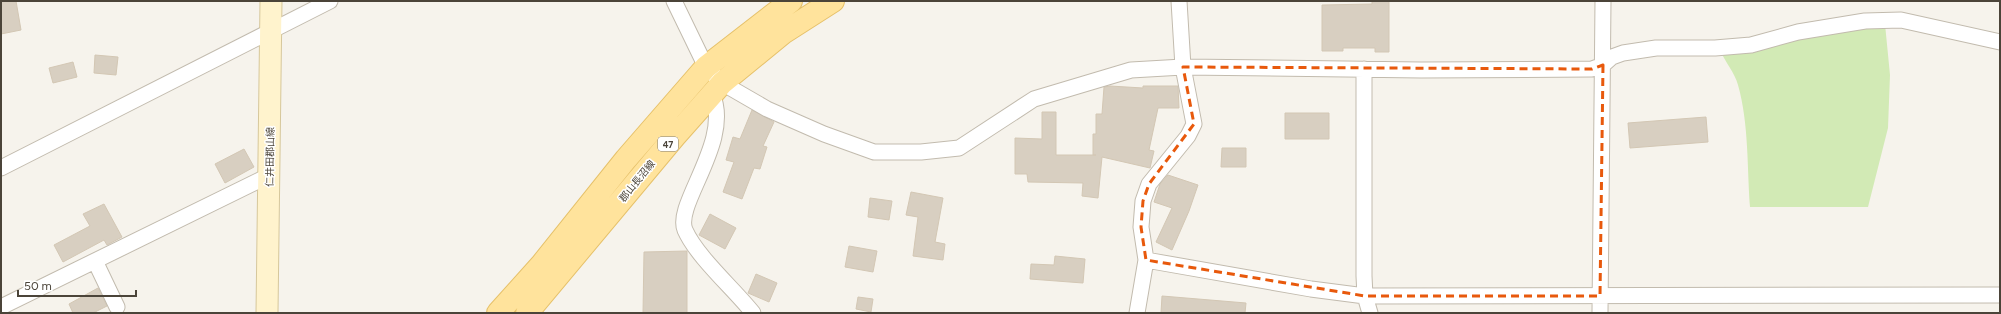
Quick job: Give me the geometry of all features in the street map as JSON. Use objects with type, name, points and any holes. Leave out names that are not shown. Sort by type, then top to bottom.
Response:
[{"type":"main road","name":"仁井田郡山線","points":[[267,313],[272,1]]},
{"type":"main road","name":"47","points":[[498,313],[542,264],[626,159],[706,66],[791,1]]},
{"type":"main road","name":"郡山長沼線","points":[[527,313],[717,88],[783,33],[833,1]]},
{"type":"street","points":[[1,168],[330,1]]},
{"type":"street","points":[[674,1],[717,88],[718,110],[713,142],[688,205],[684,226],[693,243],[708,262],[753,313]]},
{"type":"street","points":[[1137,313],[1146,260],[1141,227],[1143,201],[1149,184],[1188,136],[1194,124],[1191,101],[1183,67],[1178,1]]},
{"type":"street","points":[[1600,313],[1603,1]]},
{"type":"street","points":[[717,88],[824,134],[874,152],[921,152],[959,148],[1034,99],[1131,70],[1183,67],[1592,69],[1603,64],[1612,57],[1623,53],[1656,48],[1715,48],[1751,45],[1798,32],[1865,21],[1901,20],[2000,42]]},
{"type":"street","points":[[1364,69],[1365,296],[1370,313]]},
{"type":"street","points":[[1,307],[270,175]]},
{"type":"street","points":[[1146,260],[1311,289],[1365,296],[2000,295]]},
{"type":"street","points":[[95,261],[117,307]]},
{"type":"highlighted area","points":[[1603,65],[1600,296],[1365,296],[1146,260],[1141,227],[1143,201],[1149,184],[1194,124],[1183,67],[1592,69]]},
{"type":"green space","points":[[1885,24],[1890,75],[1888,128],[1868,207],[1750,207],[1746,130],[1742,100],[1737,81],[1720,50]]},
{"type":"building","points":[[1,1],[16,1],[21,30],[1,34]]},
{"type":"building","points":[[1372,1],[1389,1],[1389,52],[1375,52],[1375,48],[1343,48],[1343,51],[1322,51],[1322,5],[1372,4]]},
{"type":"building","points":[[95,55],[118,57],[116,75],[94,73]]},
{"type":"building","points":[[73,62],[77,77],[53,83],[49,68]]},
{"type":"building","points":[[1143,86],[1178,86],[1179,108],[1158,108],[1149,150],[1154,151],[1150,168],[1102,157],[1098,198],[1082,196],[1083,183],[1028,182],[1027,174],[1015,174],[1015,138],[1042,139],[1042,112],[1056,112],[1056,155],[1093,155],[1093,134],[1096,134],[1096,114],[1102,114],[1104,87],[1143,88]]},
{"type":"building","points":[[752,110],[774,122],[763,146],[767,147],[760,169],[754,168],[742,199],[723,192],[734,162],[726,160],[733,137],[740,139]]},
{"type":"building","points":[[1285,113],[1329,113],[1329,139],[1285,139]]},
{"type":"building","points":[[1706,117],[1708,142],[1630,148],[1628,123]]},
{"type":"building","points":[[1222,148],[1246,148],[1246,167],[1221,167]]},
{"type":"building","points":[[244,149],[254,167],[225,183],[215,164]]},
{"type":"building","points":[[1168,175],[1198,185],[1189,211],[1172,250],[1156,242],[1172,208],[1154,202],[1160,184]]},
{"type":"building","points":[[911,192],[943,198],[935,242],[945,244],[943,260],[913,256],[918,217],[906,215]]},
{"type":"building","points":[[870,198],[892,201],[889,220],[868,217]]},
{"type":"building","points":[[104,204],[122,237],[107,245],[104,240],[63,262],[54,245],[90,226],[83,214]]},
{"type":"building","points":[[710,214],[736,228],[725,249],[699,235]]},
{"type":"building","points":[[849,246],[877,251],[873,272],[845,267]]},
{"type":"building","points":[[687,251],[687,313],[643,313],[644,252]]},
{"type":"building","points":[[1055,256],[1085,259],[1083,283],[1030,279],[1031,264],[1054,265]]},
{"type":"building","points":[[756,274],[777,283],[769,302],[748,293]]},
{"type":"building","points":[[98,288],[107,306],[93,313],[73,313],[69,304]]},
{"type":"building","points":[[1162,296],[1246,303],[1245,313],[1161,313]]},
{"type":"building","points":[[858,297],[873,299],[871,312],[856,309]]}]
